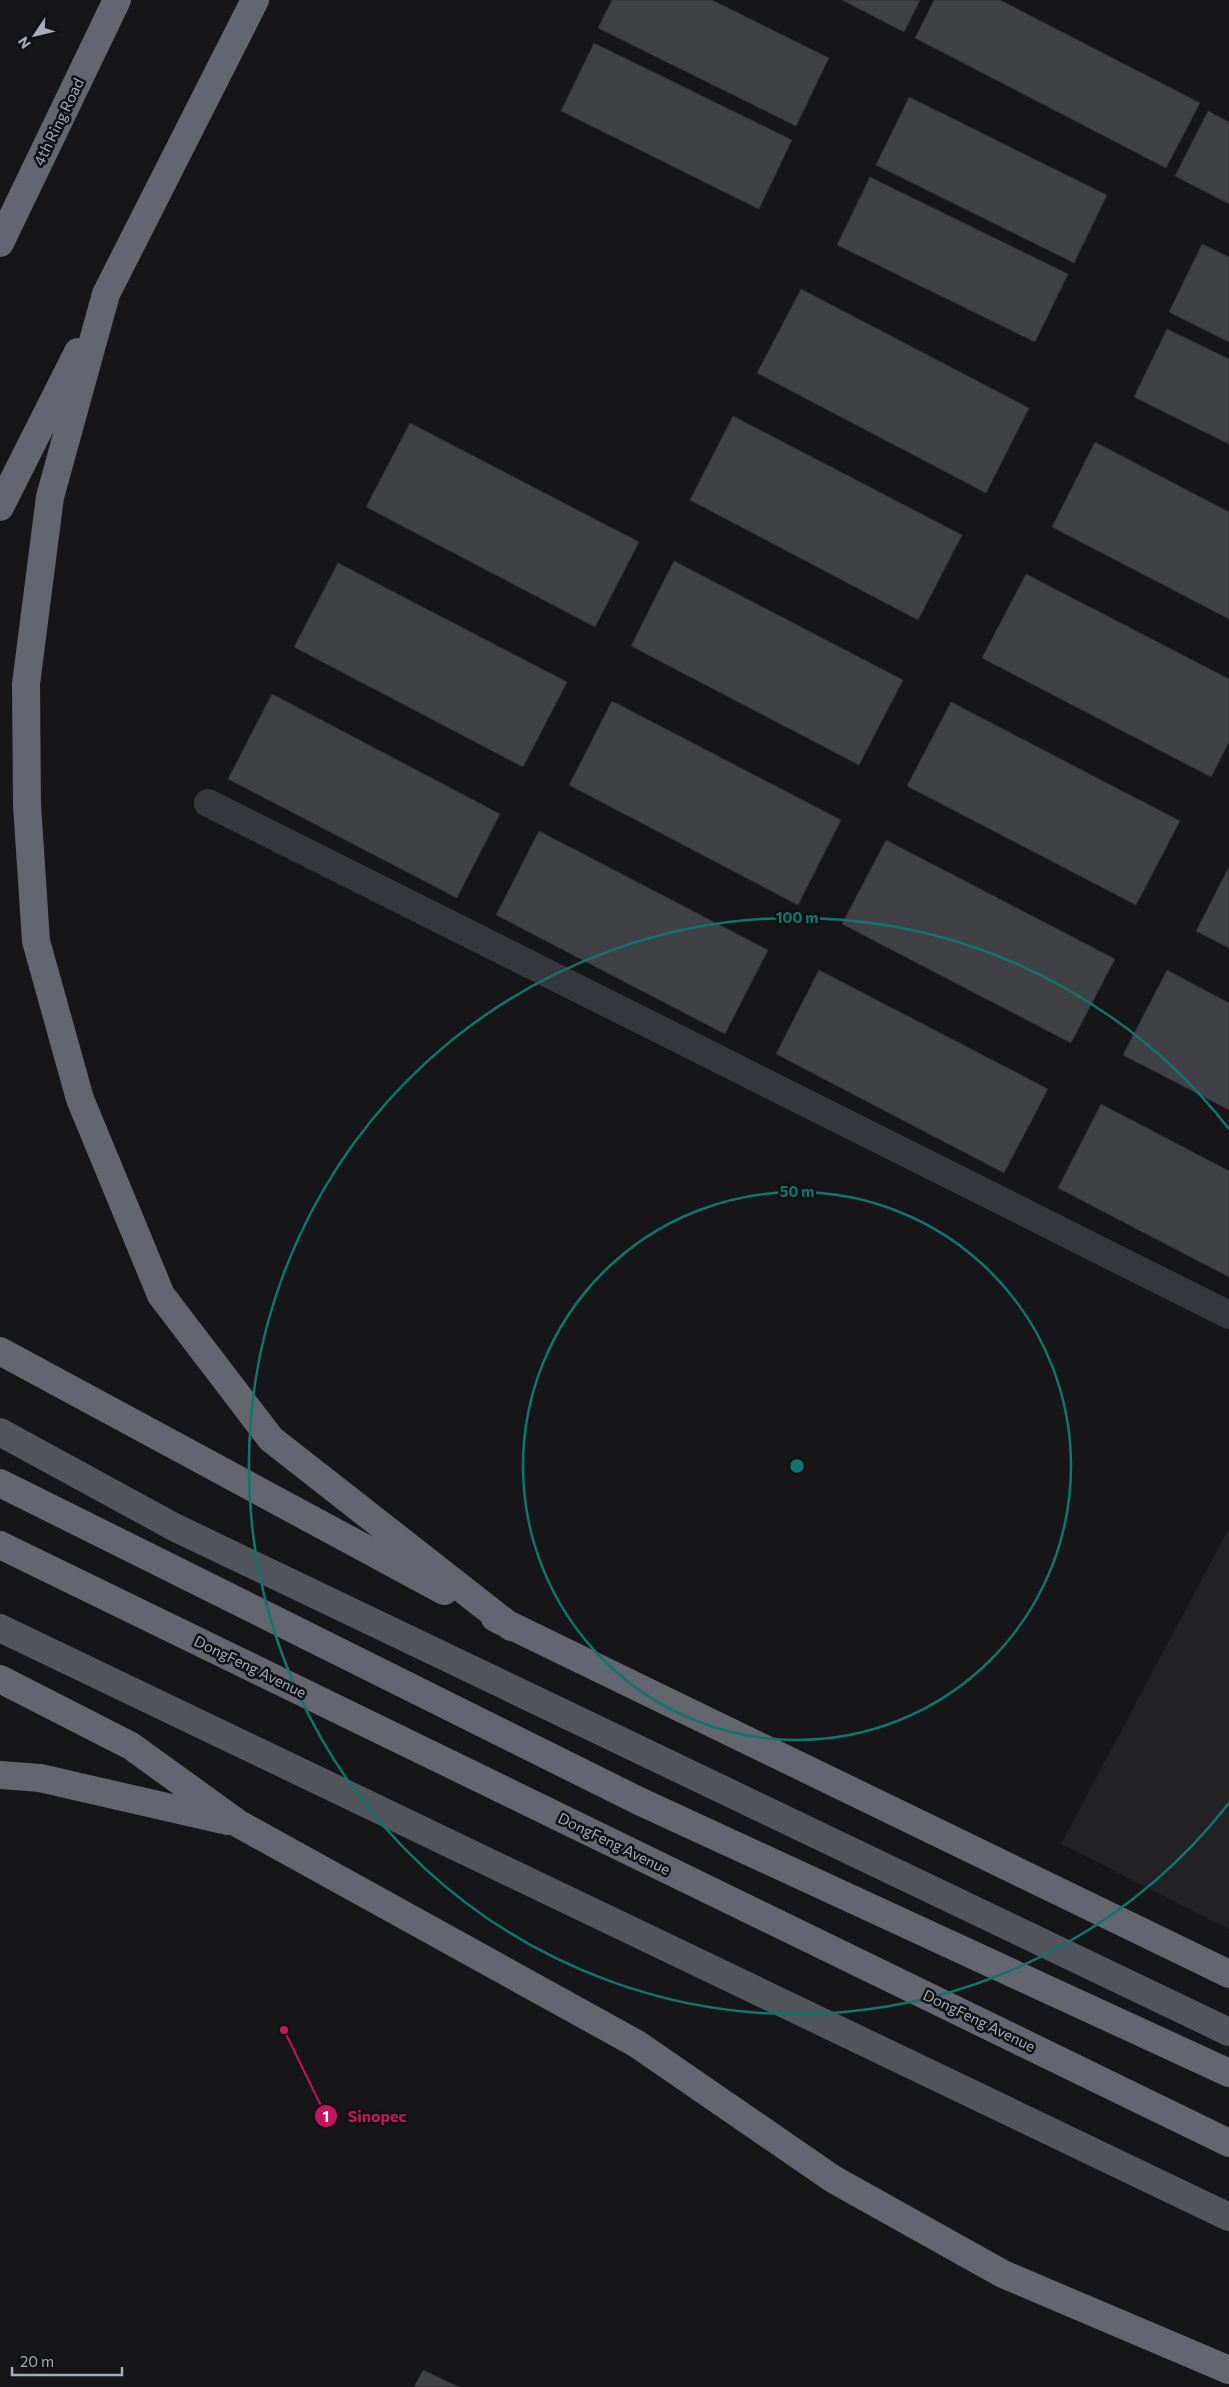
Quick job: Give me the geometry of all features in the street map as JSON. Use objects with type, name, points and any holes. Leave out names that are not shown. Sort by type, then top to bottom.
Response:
[{"type":"highway","name":"4th Ring Road","points":[[0,243],[117,0]]},
{"type":"highway","points":[[0,507],[255,0]]},
{"type":"highway","points":[[106,294],[50,498],[26,684],[27,805],[36,942],[80,1099],[161,1295],[272,1439],[510,1627]]},
{"type":"highway","points":[[0,1351],[510,1627],[1229,1974]]},
{"type":"highway","points":[[0,1483],[638,1801],[1229,2073]]},
{"type":"highway","name":"DongFeng Avenue","points":[[0,1545],[1229,2142]]},
{"type":"highway","points":[[0,1679],[131,1746],[239,1824],[637,2044],[834,2179],[1003,2274],[1229,2370]]},
{"type":"highway","points":[[0,1775],[40,1778],[239,1824]]},
{"type":"main road","points":[[0,1432],[174,1528],[1229,2032]]},
{"type":"main road","points":[[0,1628],[1229,2217]]},
{"type":"lane","points":[[208,803],[1229,1315]]},
{"type":"shaded area","points":[[1229,1528],[1229,1929],[1061,1844]]},
{"type":"building","points":[[612,0],[712,0],[829,58],[796,126],[598,28]]},
{"type":"building","points":[[842,0],[920,0],[904,32]]},
{"type":"building","points":[[934,0],[1000,0],[1200,103],[1166,168],[915,38]]},
{"type":"building","points":[[594,43],[792,140],[759,209],[561,111]]},
{"type":"building","points":[[909,97],[1107,195],[1074,263],[876,165]]},
{"type":"building","points":[[1208,111],[1229,122],[1229,204],[1175,176]]},
{"type":"building","points":[[870,177],[1068,274],[1035,342],[837,245]]},
{"type":"building","points":[[1202,244],[1229,257],[1229,342],[1169,312]]},
{"type":"building","points":[[801,289],[1029,408],[986,493],[757,373]]},
{"type":"building","points":[[1167,329],[1229,359],[1229,444],[1134,397]]},
{"type":"building","points":[[733,416],[962,535],[918,620],[690,500]]},
{"type":"building","points":[[410,423],[639,542],[595,627],[366,507]]},
{"type":"building","points":[[1095,442],[1229,512],[1229,619],[1052,527]]},
{"type":"building","points":[[674,561],[903,680],[859,765],[631,646]]},
{"type":"building","points":[[338,563],[567,682],[523,767],[294,647]]},
{"type":"building","points":[[1026,574],[1229,679],[1229,742],[1211,777],[982,658]]},
{"type":"building","points":[[272,694],[500,814],[457,898],[228,779]]},
{"type":"building","points":[[612,701],[841,820],[798,905],[569,785]]},
{"type":"building","points":[[951,702],[1180,821],[1136,905],[907,786]]},
{"type":"building","points":[[539,831],[768,950],[725,1034],[496,915]]},
{"type":"building","points":[[886,840],[1115,959],[1071,1043],[842,924]]},
{"type":"building","points":[[1229,867],[1229,948],[1196,931]]},
{"type":"building","points":[[819,970],[1048,1089],[1004,1173],[776,1054]]},
{"type":"building","points":[[1167,970],[1229,1003],[1229,1110],[1123,1055]]},
{"type":"building","points":[[1101,1104],[1229,1171],[1229,1277],[1058,1188]]},
{"type":"building","points":[[423,2370],[459,2387],[414,2387]]},
{"type":"place","name":"Sinopec","points":[[284,2030]]}]
